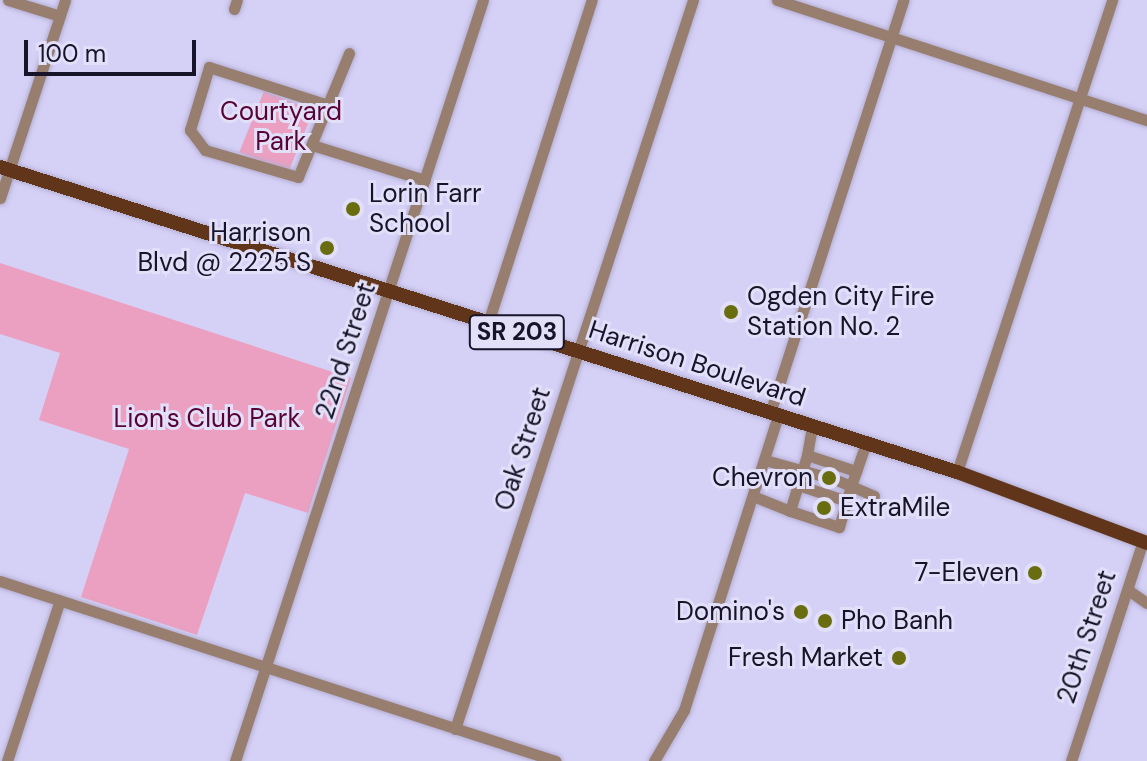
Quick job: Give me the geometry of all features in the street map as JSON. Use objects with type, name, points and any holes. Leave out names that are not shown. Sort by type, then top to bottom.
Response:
[{"type":"main road","name":"Harrison Boulevard","points":[[4,168],[957,472],[1146,538]]},
{"type":"street","points":[[8,0],[60,16]]},
{"type":"street","points":[[0,198],[4,168],[65,0]]},
{"type":"street","name":"22nd Street","points":[[235,761],[483,0]]},
{"type":"street","points":[[488,323],[592,0]]},
{"type":"street","name":"Oak Street","points":[[455,729],[693,0]]},
{"type":"street","points":[[777,0],[1147,120]]},
{"type":"street","points":[[654,761],[684,710],[765,460],[774,414],[903,0]]},
{"type":"street","points":[[957,472],[1112,0]]},
{"type":"street","points":[[325,104],[209,67],[202,75],[189,121],[205,150],[294,178],[312,145],[325,104],[349,53]]},
{"type":"street","points":[[312,145],[425,180]]},
{"type":"street","points":[[790,511],[807,455],[812,426]]},
{"type":"street","points":[[753,496],[839,527],[866,443]]},
{"type":"street","points":[[807,455],[856,471]]},
{"type":"street","points":[[765,460],[819,475]]},
{"type":"street","points":[[839,481],[874,496]]},
{"type":"street","points":[[798,485],[847,501]]},
{"type":"street","name":"20th Street","points":[[1071,761],[1131,592],[1146,538]]},
{"type":"street","points":[[0,581],[556,761]]},
{"type":"street","points":[[1131,592],[1147,603]]},
{"type":"street","points":[[7,761],[60,600]]},
{"type":"green space","name":"Courtyard Park","points":[[264,91],[313,111],[288,172],[239,152]]},
{"type":"green space","name":"Lion's Club Park","points":[[0,263],[351,378],[308,513],[245,493],[197,635],[81,597],[129,449],[39,420],[60,353],[0,334]]},
{"type":"place","name":"Lorin Farr School","points":[[353,209]]},
{"type":"place","name":"Harrison Blvd @ 2225 S","points":[[327,248]]},
{"type":"place","name":"Ogden City Fire Station No. 2","points":[[731,312]]},
{"type":"place","name":"Chevron","points":[[829,478]]},
{"type":"place","name":"ExtraMile","points":[[824,508]]},
{"type":"place","name":"7-Eleven","points":[[1035,573]]},
{"type":"place","name":"Domino's","points":[[801,612]]},
{"type":"place","name":"Pho Banh","points":[[825,621]]},
{"type":"place","name":"Fresh Market","points":[[899,658]]}]
